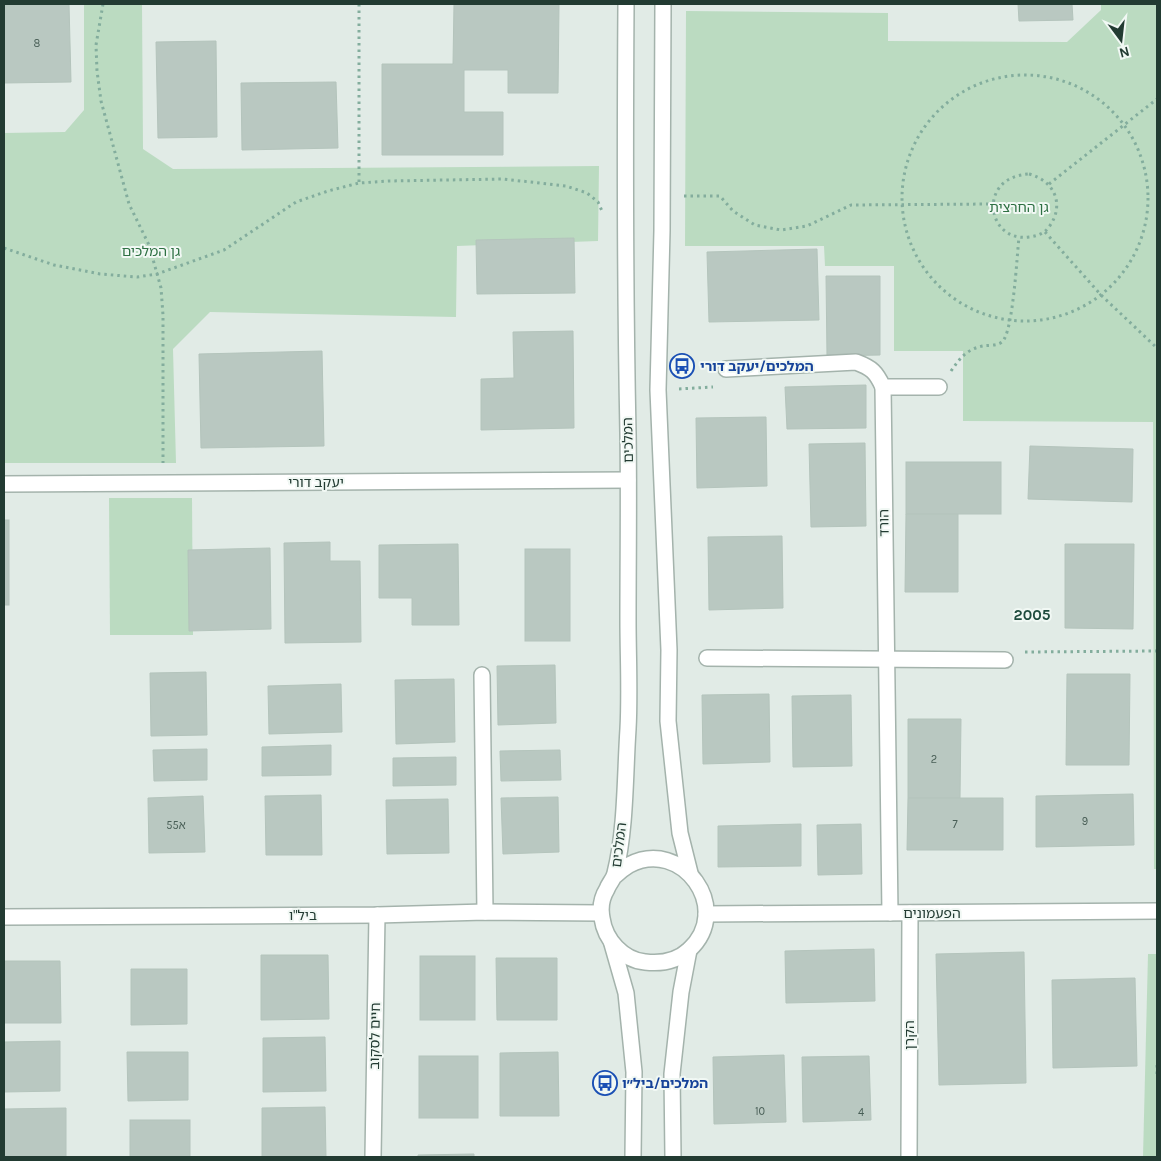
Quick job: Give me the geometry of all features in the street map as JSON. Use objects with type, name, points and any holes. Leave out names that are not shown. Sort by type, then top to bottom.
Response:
[{"type":"street","name":"המלכים","points":[[615,876],[622,829],[628,721],[625,232],[626,4]]},
{"type":"street","points":[[663,4],[662,231],[658,390],[670,650],[668,721],[680,833],[690,873]]},
{"type":"street","points":[[726,369],[856,362],[869,367],[877,374],[883,387],[939,387]]},
{"type":"street","name":"הורד","points":[[883,387],[890,913]]},
{"type":"street","name":"יעקב דורי","points":[[4,484],[628,480]]},
{"type":"street","points":[[707,658],[1006,660]]},
{"type":"street","points":[[482,674],[485,912]]},
{"type":"street","points":[[611,942],[624,954],[640,962],[658,964],[675,959],[689,950],[698,940],[704,927],[706,914],[705,899],[700,885],[690,873],[677,865],[663,860],[645,859],[628,865],[615,876],[606,890],[601,906],[605,931],[611,942],[626,993],[634,1072],[633,1157]]},
{"type":"street","name":"הפעמונים","points":[[706,914],[1157,911]]},
{"type":"street","name":"ביל\"ו","points":[[4,917],[377,915],[485,912],[601,913]]},
{"type":"street","name":"הקרן","points":[[909,1157],[910,913]]},
{"type":"street","name":"חיים לסקוב","points":[[373,1157],[377,915]]},
{"type":"street","points":[[673,1157],[672,1074],[681,992],[689,950]]},
{"type":"path","points":[[103,4],[96,45],[101,101],[129,204],[149,245],[161,288],[163,315],[163,483]]},
{"type":"path","points":[[359,4],[359,183]]},
{"type":"path","points":[[1021,74],[1060,80],[1096,96],[1125,125],[1143,159],[1150,199],[1142,239],[1123,275],[1093,302],[1053,319],[1010,321],[969,309],[935,283],[911,247],[901,206],[905,166],[922,130],[948,101],[982,82],[1021,74]]},
{"type":"path","points":[[1048,184],[1157,99]]},
{"type":"path","points":[[1029,174],[1040,177],[1048,184],[1054,193],[1057,204],[1056,215],[1045,232],[1034,237],[1019,237],[1005,231],[998,223],[994,214],[993,204],[995,194],[1007,179],[1029,174]]},
{"type":"path","points":[[4,248],[54,264],[100,274],[137,277],[158,274],[224,250],[296,202],[328,190],[359,183],[389,180],[503,179],[566,186],[586,193],[598,202],[605,216]]},
{"type":"path","points":[[680,196],[720,196],[733,211],[756,225],[781,230],[807,226],[851,205],[993,204]]},
{"type":"path","points":[[1045,232],[1100,295],[1157,348]]},
{"type":"path","points":[[939,387],[965,353],[1001,342],[1007,336],[1019,237]]},
{"type":"path","points":[[1006,660],[1023,652],[1157,651]]},
{"type":"path","points":[[1157,1065],[1157,1078]]},
{"type":"green space","name":"גן המלכים","points":[[84,4],[142,4],[143,149],[173,169],[599,166],[598,241],[457,246],[456,317],[210,312],[173,349],[176,463],[5,463],[4,133],[65,132],[84,110]]},
{"type":"green space","name":"גן החרצית","points":[[1101,4],[1157,4],[1157,869],[1154,869],[1153,422],[963,421],[963,351],[894,351],[894,266],[825,266],[824,246],[685,246],[686,11],[888,13],[888,41],[1067,42],[1101,10]]},
{"type":"green space","points":[[109,498],[192,498],[193,635],[110,635]]},
{"type":"green space","points":[[1148,954],[1157,954],[1157,1157],[1143,1157]]},
{"type":"building","points":[[4,4],[69,4],[71,82],[4,83]]},
{"type":"building","points":[[454,4],[559,4],[558,93],[508,93],[508,70],[464,70],[464,112],[503,112],[503,155],[382,155],[382,64],[453,64]]},
{"type":"building","points":[[1018,4],[1072,4],[1073,20],[1019,21]]},
{"type":"building","points":[[216,41],[217,137],[158,138],[156,42]]},
{"type":"building","points":[[336,82],[338,148],[242,150],[241,83]]},
{"type":"building","points":[[574,238],[575,293],[477,294],[476,240]]},
{"type":"building","points":[[817,249],[819,320],[709,322],[707,252]]},
{"type":"building","points":[[826,276],[880,276],[880,355],[827,356]]},
{"type":"building","points":[[573,331],[574,428],[481,430],[481,379],[514,378],[513,332]]},
{"type":"building","points":[[322,351],[324,446],[201,448],[199,354]]},
{"type":"building","points":[[866,385],[866,428],[787,429],[785,387]]},
{"type":"building","points":[[766,417],[767,486],[697,488],[696,418]]},
{"type":"building","points":[[865,443],[866,526],[811,527],[809,444]]},
{"type":"building","points":[[1030,446],[1133,449],[1132,502],[1028,499]]},
{"type":"building","points":[[906,462],[1001,462],[1001,514],[906,514]]},
{"type":"building","points":[[906,514],[958,514],[958,592],[905,592]]},
{"type":"building","points":[[4,520],[9,520],[9,605],[4,605]]},
{"type":"building","points":[[782,536],[783,608],[709,610],[708,537]]},
{"type":"building","points":[[330,542],[330,561],[360,561],[361,642],[285,643],[284,543]]},
{"type":"building","points":[[458,544],[459,625],[412,625],[412,598],[379,598],[379,545]]},
{"type":"building","points":[[1065,544],[1134,544],[1133,629],[1065,628]]},
{"type":"building","points":[[270,548],[271,629],[189,631],[188,550]]},
{"type":"building","points":[[525,549],[570,549],[570,641],[525,641]]},
{"type":"building","points":[[555,665],[556,723],[498,725],[497,666]]},
{"type":"building","points":[[206,672],[207,735],[151,736],[150,673]]},
{"type":"building","points":[[1067,674],[1130,674],[1129,765],[1066,765]]},
{"type":"building","points":[[454,679],[455,742],[396,744],[395,680]]},
{"type":"building","points":[[341,684],[342,732],[269,734],[268,686]]},
{"type":"building","points":[[769,694],[770,762],[703,764],[702,695]]},
{"type":"building","points":[[851,695],[852,766],[793,767],[792,696]]},
{"type":"building","points":[[908,719],[961,719],[960,798],[908,798]]},
{"type":"building","points":[[331,745],[331,775],[262,776],[262,747]]},
{"type":"building","points":[[207,749],[207,780],[154,781],[153,750]]},
{"type":"building","points":[[560,750],[561,780],[501,781],[500,751]]},
{"type":"building","points":[[456,757],[456,785],[393,786],[393,758]]},
{"type":"building","points":[[1133,794],[1134,845],[1036,847],[1036,796]]},
{"type":"building","points":[[321,795],[322,855],[266,855],[265,796]]},
{"type":"building","points":[[203,796],[205,852],[149,853],[148,798]]},
{"type":"building","points":[[558,797],[559,852],[503,854],[501,798]]},
{"type":"building","points":[[908,798],[1003,798],[1003,850],[907,850]]},
{"type":"building","points":[[448,799],[449,853],[387,854],[386,800]]},
{"type":"building","points":[[801,824],[801,866],[718,867],[718,826]]},
{"type":"building","points":[[861,824],[862,874],[818,875],[817,825]]},
{"type":"building","points":[[874,949],[875,1001],[786,1003],[785,951]]},
{"type":"building","points":[[1024,952],[1026,1083],[939,1085],[936,954]]},
{"type":"building","points":[[261,955],[328,955],[329,1019],[261,1020]]},
{"type":"building","points":[[420,956],[475,956],[475,1020],[420,1020]]},
{"type":"building","points":[[496,958],[557,958],[557,1020],[497,1020]]},
{"type":"building","points":[[4,961],[60,961],[61,1023],[4,1023]]},
{"type":"building","points":[[131,969],[187,969],[187,1024],[131,1025]]},
{"type":"building","points":[[1135,978],[1137,1066],[1053,1068],[1052,980]]},
{"type":"building","points":[[325,1037],[326,1091],[263,1092],[263,1038]]},
{"type":"building","points":[[60,1041],[60,1091],[4,1092],[4,1042]]},
{"type":"building","points":[[127,1052],[188,1052],[188,1100],[128,1101]]},
{"type":"building","points":[[558,1052],[559,1116],[500,1116],[500,1053]]},
{"type":"building","points":[[784,1055],[786,1122],[714,1124],[713,1057]]},
{"type":"building","points":[[419,1056],[478,1056],[478,1118],[419,1118]]},
{"type":"building","points":[[869,1056],[871,1120],[803,1122],[802,1057]]},
{"type":"building","points":[[325,1107],[326,1157],[262,1157],[262,1108]]},
{"type":"building","points":[[66,1108],[66,1157],[4,1157],[4,1109]]},
{"type":"building","points":[[130,1120],[190,1120],[190,1157],[130,1157]]},
{"type":"building","points":[[474,1154],[474,1157],[418,1157],[418,1155]]},
{"type":"place","name":"המלכים/יעקב דורי","points":[[682,366]]},
{"type":"place","name":"המלכים/ביל״ו","points":[[605,1083]]},
{"type":"district","name":"2005","points":[[1032,615]]}]
